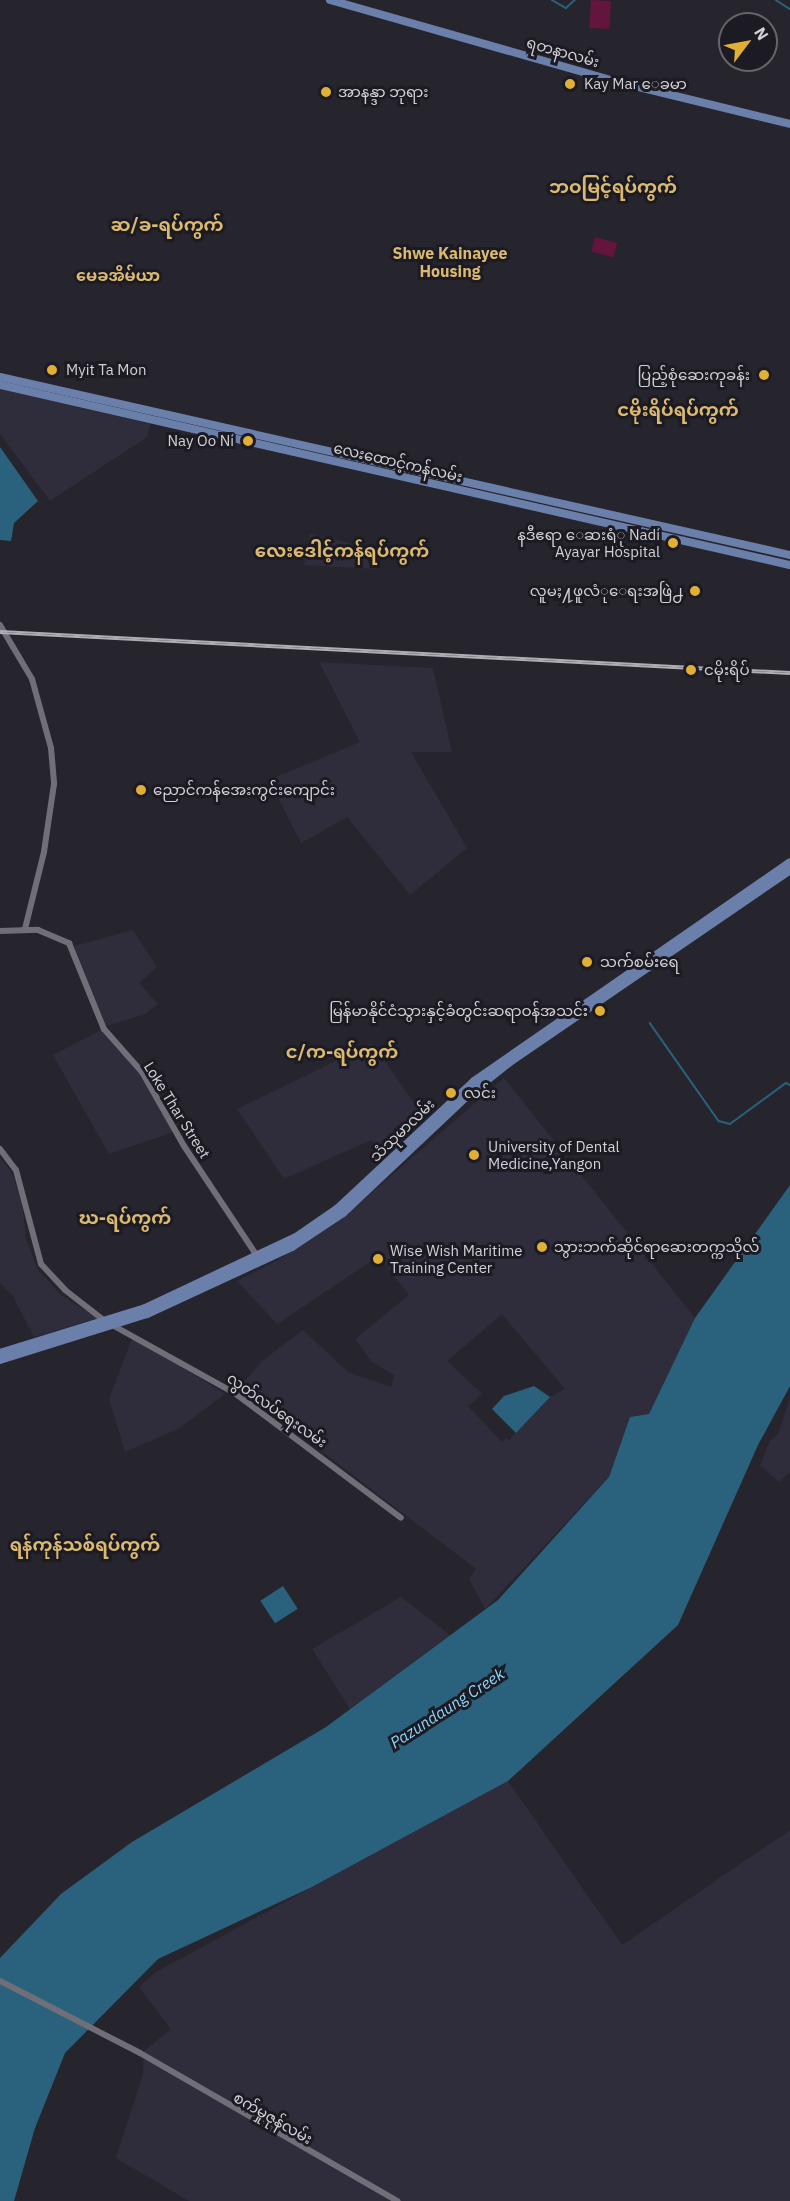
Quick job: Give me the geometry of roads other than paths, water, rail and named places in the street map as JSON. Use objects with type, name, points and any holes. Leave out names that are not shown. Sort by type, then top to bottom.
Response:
[{"type":"main road","name":"ရတနာလမ်း","points":[[330,0],[610,80],[790,124]]},
{"type":"main road","name":"လေးထောင့်ကန်လမ်း","points":[[0,376],[136,411],[790,565]]},
{"type":"main road","name":"လေးထောင့်ကန်လမ်း","points":[[0,385],[136,411]]},
{"type":"main road","name":"လေးထောင့်ကန်လမ်း","points":[[277,444],[644,521],[790,555]]},
{"type":"main road","points":[[642,531],[644,521]]},
{"type":"main road","points":[[687,540],[689,531]]},
{"type":"main road","name":"သံသုမာလမ်း","points":[[0,1353],[145,1308],[260,1260],[338,1208],[474,1081],[790,862]]},
{"type":"main road","name":"သံသုမာလမ်း","points":[[0,1360],[116,1325],[260,1260],[343,1213],[466,1097],[510,1062],[790,870]]},
{"type":"street","points":[[0,625],[32,679],[51,748],[54,784],[44,852],[25,929],[0,931]]},
{"type":"street","name":"Loke Thar Street","points":[[25,929],[56,935],[69,943],[104,1029],[142,1072],[184,1146],[260,1260]]},
{"type":"street","name":"လွတ်လပ်ရေးလမ်း","points":[[0,1149],[16,1170],[41,1264],[65,1290],[105,1321],[132,1332],[236,1394],[401,1518]]},
{"type":"street","name":"စက်မှုဇုန်လမ်း","points":[[0,1981],[140,2054],[397,2201]]},
{"type":"water","points":[[0,447],[38,501],[14,523],[11,541],[0,540]]},
{"type":"water","name":"Pazundaung Creek","points":[[790,1185],[790,1386],[758,1445],[678,1625],[508,1781],[312,1887],[158,1959],[65,2053],[35,2128],[14,2201],[0,2201],[0,1958],[61,1894],[132,1842],[326,1727],[498,1600],[609,1477],[630,1417],[649,1414],[695,1318]]},
{"type":"water","points":[[534,1386],[550,1397],[516,1433],[492,1409],[504,1396]]},
{"type":"water","points":[[283,1586],[298,1609],[275,1623],[260,1601]]},
{"type":"waterway","points":[[552,0],[566,8],[575,0]]},
{"type":"waterway","points":[[776,0],[790,9]]},
{"type":"waterway","points":[[650,1023],[719,1121],[730,1124],[786,1083],[790,1085]]},
{"type":"railway","points":[[0,632],[790,673]]},
{"type":"place","name":"Kay Mar ေခမာ","points":[[570,84]]},
{"type":"place","name":"အာနန္ဒာ ဘုရား","points":[[326,92]]},
{"type":"place","name":"Myit Ta Mon","points":[[52,370]]},
{"type":"place","name":"ပြည့်စုံဆေးကုခန်း","points":[[764,375]]},
{"type":"place","name":"Nay Oo Ni","points":[[248,441]]},
{"type":"place","name":"နဒီဧရာ ေဆးရံု Nadi Ayayar Hospital","points":[[673,543]]},
{"type":"place","name":"လူမႈ႔ဖူလံုေရးအဖြဲ႕","points":[[695,591]]},
{"type":"place","name":"ငမိုးရိပ်","points":[[691,670]]},
{"type":"place","name":"ညောင်ကန်အေးကွင်းကျောင်း","points":[[141,790]]},
{"type":"place","name":"သက်စမ်းရေ","points":[[587,962]]},
{"type":"place","name":"မြန်မာနိုင်ငံသွားနှင့်ခံတွင်းဆရာဝန်အသင်း","points":[[600,1011]]},
{"type":"place","name":"လင်း","points":[[451,1093]]},
{"type":"place","name":"University of Dental Medicine,Yangon","points":[[474,1155]]},
{"type":"place","name":"သွားဘက်‌ဆိုင်ရာဆေးတက္ကသိုလ်","points":[[542,1247]]},
{"type":"place","name":"Wise Wish Maritime Training Center","points":[[378,1259]]},
{"type":"district","name":"ဘဝမြင့်ရပ်ကွက်","points":[[613,187]]},
{"type":"district","name":"ဆ/ခ-ရပ်ကွက်","points":[[167,225]]},
{"type":"district","name":"Shwe Kainayee Housing","points":[[450,262]]},
{"type":"district","name":"မေခအိမ်ယာ","points":[[118,275]]},
{"type":"district","name":"ငမိုးရိပ်ရပ်ကွက်","points":[[678,410]]},
{"type":"district","name":"လေးဒေါင့်ကန်ရပ်ကွက်","points":[[342,551]]},
{"type":"district","name":"င/က-ရပ်ကွက်","points":[[342,1052]]},
{"type":"district","name":"ဃ-ရပ်ကွက်","points":[[125,1218]]},
{"type":"district","name":"ရန်ကုန်သစ်ရပ်ကွက်","points":[[85,1545]]}]
